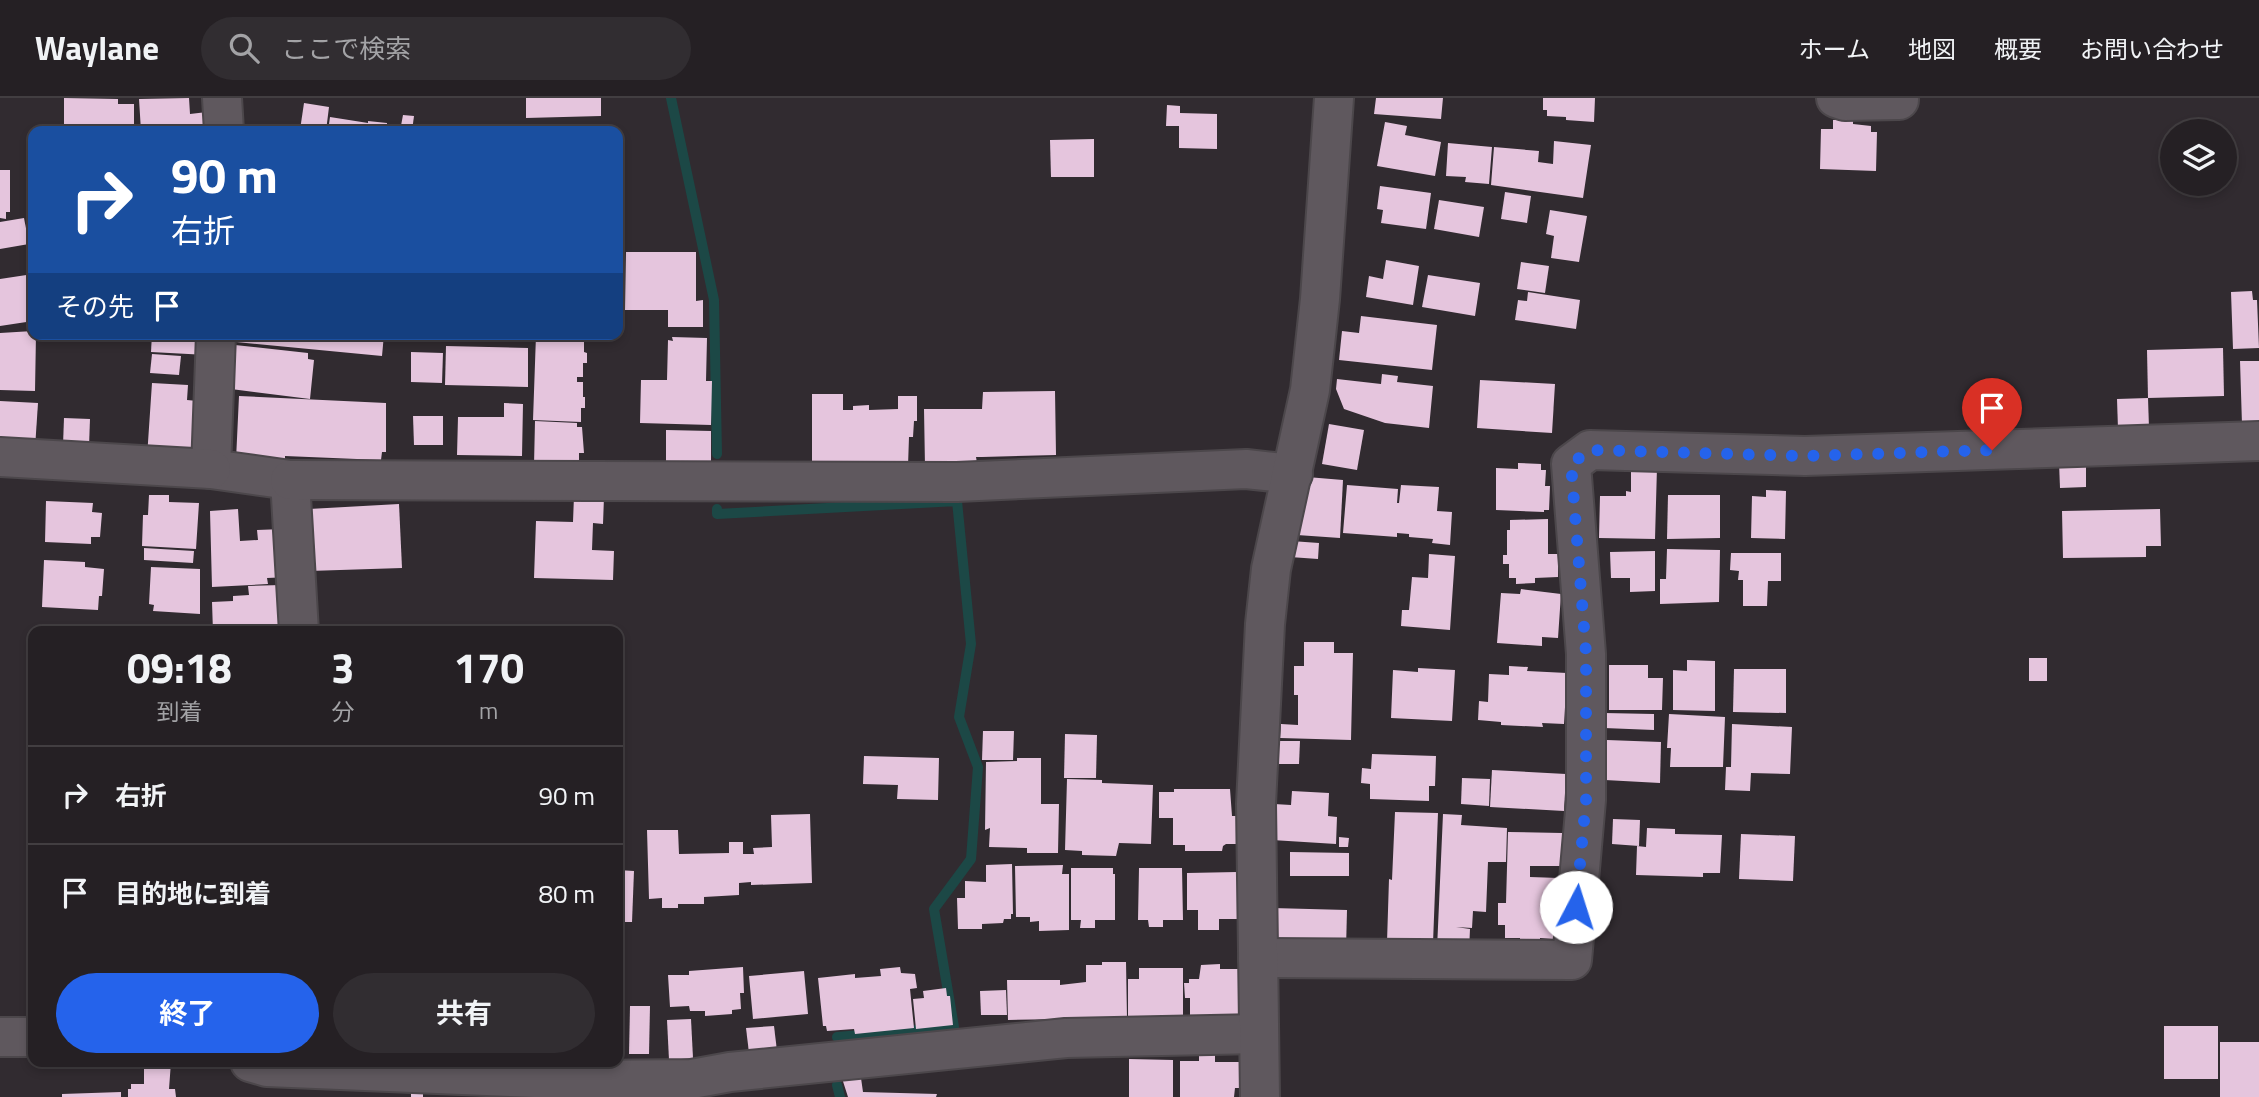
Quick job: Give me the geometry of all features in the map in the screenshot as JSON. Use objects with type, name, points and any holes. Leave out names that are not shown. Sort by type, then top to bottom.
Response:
[{"type":"street","points":[[222,98],[224,126]]},
{"type":"street","points":[[1260,1097],[1256,804],[1265,624],[1271,569],[1310,390],[1319,312],[1334,98]]},
{"type":"street","points":[[1836,98],[1845,101],[1899,100]]},
{"type":"street","points":[[211,469],[216,340]]},
{"type":"street","points":[[1258,958],[1572,960],[1586,800],[1586,653],[1571,464],[1590,450],[1805,456],[2259,441]]},
{"type":"street","points":[[0,457],[211,469],[290,480],[957,482],[1247,469],[1293,474]]},
{"type":"street","points":[[290,480],[299,626]]},
{"type":"street","points":[[267,1067],[397,1077],[692,1079],[730,1072],[1052,1039],[1259,1034]]},
{"type":"street","points":[[0,1037],[28,1037]]},
{"type":"building","points":[[64,98],[118,99],[118,104],[134,104],[134,126],[64,126]]},
{"type":"building","points":[[189,98],[190,114],[207,112],[220,126],[141,126],[139,99]]},
{"type":"building","points":[[526,98],[601,98],[601,116],[526,118]]},
{"type":"building","points":[[1376,98],[1443,98],[1441,119],[1374,114]]},
{"type":"building","points":[[1543,98],[1595,98],[1594,122],[1547,116],[1547,110],[1543,110]]},
{"type":"building","points":[[304,103],[329,107],[327,126],[301,126]]},
{"type":"building","points":[[1167,105],[1180,106],[1180,113],[1217,114],[1217,149],[1179,148],[1179,126],[1166,126]]},
{"type":"building","points":[[403,115],[414,116],[413,126],[401,126]]},
{"type":"building","points":[[330,117],[387,123],[387,126],[329,126]]},
{"type":"building","points":[[1833,120],[1853,120],[1853,124],[1871,126],[1871,132],[1877,132],[1876,171],[1820,169],[1821,129],[1833,129]]},
{"type":"building","points":[[1385,122],[1407,126],[1405,135],[1441,142],[1435,176],[1377,166]]},
{"type":"building","points":[[1094,139],[1094,177],[1051,177],[1050,140]]},
{"type":"building","points":[[1554,141],[1591,145],[1583,198],[1491,185],[1494,147],[1539,151],[1538,162],[1553,164]]},
{"type":"building","points":[[1448,143],[1492,147],[1489,184],[1465,182],[1466,177],[1446,176]]},
{"type":"building","points":[[0,170],[10,170],[10,212],[6,212],[6,219],[0,218]]},
{"type":"building","points":[[1380,186],[1431,193],[1426,229],[1381,223],[1383,210],[1377,209]]},
{"type":"building","points":[[1505,192],[1531,196],[1527,223],[1501,219]]},
{"type":"building","points":[[1439,200],[1484,207],[1479,237],[1434,229]]},
{"type":"building","points":[[1550,210],[1587,216],[1579,262],[1551,258],[1554,236],[1546,234]]},
{"type":"building","points":[[24,218],[28,244],[0,249],[0,222]]},
{"type":"building","points":[[626,252],[696,252],[696,301],[703,300],[703,327],[668,327],[668,310],[625,310]]},
{"type":"building","points":[[1386,260],[1419,266],[1413,305],[1366,297],[1369,276],[1383,279]]},
{"type":"building","points":[[1521,262],[1549,266],[1545,293],[1517,289]]},
{"type":"building","points":[[28,275],[28,322],[0,326],[0,279]]},
{"type":"building","points":[[1428,275],[1480,283],[1475,316],[1422,307]]},
{"type":"building","points":[[2252,291],[2253,300],[2257,300],[2259,348],[2233,349],[2231,292]]},
{"type":"building","points":[[1528,292],[1580,300],[1576,329],[1515,320],[1518,300],[1527,301]]},
{"type":"building","points":[[1361,316],[1437,325],[1432,370],[1339,360],[1342,331],[1359,333]]},
{"type":"building","points":[[28,331],[28,340],[36,340],[35,391],[0,390],[0,333]]},
{"type":"building","points":[[672,337],[707,338],[706,381],[712,381],[711,425],[640,423],[641,380],[667,380],[668,340],[673,341]]},
{"type":"building","points":[[152,340],[208,340],[207,355],[151,352]]},
{"type":"building","points":[[236,340],[383,340],[382,356]]},
{"type":"building","points":[[536,340],[584,340],[587,363],[583,363],[583,377],[577,377],[577,382],[583,382],[585,397],[585,408],[581,408],[581,422],[533,420]]},
{"type":"building","points":[[235,345],[308,353],[308,359],[314,360],[310,399],[231,389]]},
{"type":"building","points":[[446,346],[528,348],[528,387],[445,385]]},
{"type":"building","points":[[2223,348],[2224,396],[2148,398],[2147,350]]},
{"type":"building","points":[[411,352],[443,353],[442,383],[411,382]]},
{"type":"building","points":[[152,354],[181,356],[179,375],[150,373]]},
{"type":"building","points":[[2240,361],[2259,361],[2259,423],[2242,424]]},
{"type":"building","points":[[1382,374],[1398,376],[1397,382],[1433,386],[1429,428],[1385,423],[1344,409],[1336,389],[1337,379],[1381,384]]},
{"type":"building","points":[[1480,380],[1555,384],[1552,433],[1477,428]]},
{"type":"building","points":[[152,383],[188,385],[187,400],[208,402],[205,452],[147,457]]},
{"type":"building","points":[[1055,391],[1056,455],[976,457],[977,463],[925,467],[924,409],[982,409],[983,392]]},
{"type":"building","points":[[812,394],[843,394],[843,410],[869,405],[869,410],[898,409],[898,396],[917,396],[917,421],[914,421],[913,437],[909,437],[908,466],[812,464]]},
{"type":"building","points":[[239,396],[386,403],[386,452],[382,452],[381,460],[285,456],[285,461],[236,460]]},
{"type":"building","points":[[2148,398],[2149,428],[2118,429],[2117,399]]},
{"type":"building","points":[[0,401],[38,403],[35,448],[0,446]]},
{"type":"building","points":[[504,403],[523,404],[522,456],[457,455],[458,417],[504,417]]},
{"type":"building","points":[[413,416],[443,416],[443,445],[414,445]]},
{"type":"building","points":[[64,418],[90,419],[89,446],[63,445]]},
{"type":"building","points":[[535,421],[577,423],[577,427],[582,427],[584,453],[579,453],[579,466],[534,465]]},
{"type":"building","points":[[1329,424],[1364,430],[1357,470],[1322,464]]},
{"type":"building","points":[[666,430],[711,431],[711,467],[666,467]]},
{"type":"building","points":[[2059,462],[2086,462],[2086,487],[2060,488]]},
{"type":"building","points":[[1518,463],[1541,464],[1541,470],[1546,470],[1545,486],[1550,486],[1549,510],[1496,510],[1496,468],[1518,469]]},
{"type":"building","points":[[1631,467],[1657,467],[1655,539],[1599,538],[1600,496],[1626,496],[1626,491],[1631,492]]},
{"type":"building","points":[[1307,477],[1343,480],[1340,538],[1297,535]]},
{"type":"building","points":[[1347,485],[1398,489],[1397,503],[1401,485],[1439,487],[1437,511],[1452,512],[1450,545],[1432,543],[1433,539],[1409,537],[1409,534],[1397,533],[1397,537],[1343,533]]},
{"type":"building","points":[[1766,490],[1786,491],[1785,539],[1751,538],[1752,496],[1766,497]]},
{"type":"building","points":[[149,495],[169,495],[169,502],[199,503],[196,549],[142,546],[143,515],[148,515]]},
{"type":"building","points":[[1668,495],[1720,495],[1720,538],[1667,539]]},
{"type":"building","points":[[574,496],[604,497],[603,524],[593,523],[592,550],[614,551],[613,580],[534,578],[536,521],[573,522]]},
{"type":"building","points":[[46,501],[93,503],[92,512],[102,513],[100,537],[91,537],[91,544],[45,542]]},
{"type":"building","points":[[399,504],[402,568],[309,571],[309,509]]},
{"type":"building","points":[[238,509],[240,541],[258,540],[257,530],[283,529],[290,577],[267,578],[268,584],[212,587],[210,511]]},
{"type":"building","points":[[2160,509],[2161,546],[2146,546],[2146,557],[2063,558],[2062,511]]},
{"type":"building","points":[[1548,519],[1548,554],[1558,554],[1558,577],[1535,578],[1535,583],[1516,584],[1516,578],[1509,578],[1509,564],[1503,564],[1503,555],[1507,555],[1507,530],[1510,530],[1510,520]]},
{"type":"building","points":[[1291,541],[1319,543],[1318,559],[1290,557]]},
{"type":"building","points":[[144,548],[194,551],[193,563],[144,560]]},
{"type":"building","points":[[1667,549],[1720,550],[1719,602],[1660,604],[1660,579],[1666,579]]},
{"type":"building","points":[[1655,551],[1655,591],[1630,592],[1630,578],[1611,578],[1610,552]]},
{"type":"building","points":[[1731,553],[1781,553],[1781,581],[1768,581],[1767,606],[1743,606],[1743,580],[1738,580],[1739,571],[1730,570]]},
{"type":"building","points":[[1429,554],[1455,556],[1450,630],[1401,626],[1402,610],[1409,610],[1412,577],[1428,578]]},
{"type":"building","points":[[44,560],[85,562],[85,567],[104,569],[98,610],[42,607]]},
{"type":"building","points":[[151,567],[200,569],[200,614],[153,611],[154,605],[149,604]]},
{"type":"building","points":[[281,585],[283,626],[213,626],[212,602],[233,601],[233,596],[249,595],[248,586]]},
{"type":"building","points":[[1521,589],[1561,594],[1558,638],[1542,637],[1542,646],[1497,643],[1501,593],[1520,594]]},
{"type":"building","points":[[1304,642],[1334,642],[1334,653],[1353,653],[1351,740],[1280,738],[1281,724],[1298,725],[1294,666],[1304,666]]},
{"type":"building","points":[[2029,658],[2047,658],[2047,681],[2029,681]]},
{"type":"building","points":[[1687,660],[1715,661],[1715,711],[1673,710],[1673,670],[1687,671]]},
{"type":"building","points":[[1609,665],[1648,665],[1648,678],[1663,678],[1662,710],[1609,710]]},
{"type":"building","points":[[1509,666],[1528,667],[1527,671],[1567,673],[1564,724],[1542,723],[1543,727],[1501,725],[1501,722],[1478,720],[1479,701],[1488,702],[1489,674],[1509,675]]},
{"type":"building","points":[[1418,668],[1455,670],[1452,721],[1391,718],[1393,670],[1418,672]]},
{"type":"building","points":[[1734,669],[1786,669],[1786,713],[1733,712]]},
{"type":"building","points":[[1604,713],[1654,714],[1654,730],[1604,728]]},
{"type":"building","points":[[1669,714],[1725,717],[1723,767],[1670,767],[1671,748],[1667,748]]},
{"type":"building","points":[[1732,724],[1792,727],[1790,774],[1751,773],[1750,791],[1725,790],[1726,767],[1731,767]]},
{"type":"building","points":[[983,731],[1014,731],[1013,760],[982,760]]},
{"type":"building","points":[[1065,734],[1097,735],[1096,778],[1064,778]]},
{"type":"building","points":[[1607,740],[1661,742],[1660,783],[1605,780]]},
{"type":"building","points":[[1274,741],[1300,741],[1299,764],[1274,764]]},
{"type":"building","points":[[1372,754],[1436,756],[1435,786],[1429,786],[1429,801],[1370,799],[1370,784],[1361,783],[1362,768],[1371,769]]},
{"type":"building","points":[[864,756],[939,758],[938,800],[897,799],[898,785],[863,784]]},
{"type":"building","points":[[1017,758],[1041,758],[1041,804],[1059,804],[1058,853],[1027,853],[1027,848],[989,847],[990,828],[985,830],[986,762],[1017,761]]},
{"type":"building","points":[[1492,770],[1566,774],[1564,811],[1490,807]]},
{"type":"building","points":[[1462,778],[1490,779],[1489,806],[1461,804]]},
{"type":"building","points":[[1067,779],[1153,785],[1151,844],[1119,843],[1116,856],[1082,855],[1082,851],[1065,850]]},
{"type":"building","points":[[1174,789],[1230,789],[1232,816],[1240,816],[1240,844],[1226,844],[1222,851],[1185,851],[1185,845],[1173,845],[1173,818],[1159,818],[1159,792],[1174,792]]},
{"type":"building","points":[[1292,791],[1329,793],[1328,816],[1337,817],[1336,844],[1272,840],[1274,804],[1291,805]]},
{"type":"building","points":[[1395,812],[1438,813],[1433,943],[1387,942]]},
{"type":"building","points":[[810,814],[812,883],[739,883],[739,895],[704,897],[704,904],[678,904],[678,908],[662,908],[662,898],[649,899],[647,830],[678,830],[679,854],[729,853],[729,842],[743,842],[743,854],[754,854],[753,848],[772,847],[771,815]]},
{"type":"building","points":[[1443,814],[1462,815],[1461,825],[1507,828],[1506,862],[1488,862],[1486,912],[1473,911],[1472,928],[1456,927],[1470,929],[1469,951],[1437,949]]},
{"type":"building","points":[[1613,819],[1640,820],[1639,846],[1612,844]]},
{"type":"building","points":[[1647,828],[1675,829],[1675,834],[1722,835],[1720,873],[1703,873],[1703,877],[1636,875],[1637,846],[1646,847]]},
{"type":"building","points":[[1508,832],[1562,833],[1562,866],[1530,866],[1530,877],[1559,878],[1555,939],[1540,938],[1540,945],[1520,944],[1520,938],[1505,938],[1505,925],[1498,925],[1498,903],[1506,903]]},
{"type":"building","points":[[1741,834],[1795,836],[1793,881],[1739,879]]},
{"type":"building","points":[[1339,837],[1349,838],[1348,847],[1339,847]]},
{"type":"building","points":[[1290,852],[1349,853],[1349,876],[1290,876]]},
{"type":"building","points":[[1012,864],[1011,919],[1004,919],[1003,923],[982,924],[982,929],[958,929],[957,898],[965,898],[965,881],[986,882],[986,865]]},
{"type":"building","points":[[1063,865],[1062,874],[1069,874],[1069,930],[1039,931],[1039,921],[1030,922],[1030,917],[1016,917],[1015,866]]},
{"type":"building","points":[[1071,868],[1113,868],[1115,920],[1095,920],[1095,928],[1080,928],[1081,920],[1071,920]]},
{"type":"building","points":[[1139,868],[1182,868],[1183,920],[1163,920],[1163,927],[1149,927],[1148,920],[1138,920]]},
{"type":"building","points":[[623,870],[634,871],[632,922],[623,922]]},
{"type":"building","points":[[1237,872],[1238,919],[1219,919],[1219,930],[1198,930],[1198,910],[1187,910],[1187,873]]},
{"type":"building","points":[[1272,908],[1347,910],[1346,949],[1271,946]]},
{"type":"building","points":[[1102,962],[1126,962],[1127,1018],[1008,1020],[1007,980],[1060,980],[1060,985],[1086,982],[1086,965],[1102,965]]},
{"type":"building","points":[[1220,964],[1220,969],[1238,969],[1238,1017],[1190,1018],[1190,998],[1185,998],[1184,983],[1189,983],[1189,979],[1199,979],[1201,965]]},
{"type":"building","points":[[743,967],[744,993],[740,993],[741,1009],[732,1010],[732,1014],[705,1016],[705,1011],[690,1011],[689,1006],[670,1007],[668,975],[689,975],[689,971]]},
{"type":"building","points":[[900,967],[901,973],[915,974],[917,988],[910,989],[914,1028],[855,1034],[854,1029],[827,1031],[826,1026],[823,1026],[818,978],[855,974],[855,978],[881,976],[880,969]]},
{"type":"building","points":[[1139,968],[1183,968],[1183,1017],[1128,1017],[1128,979],[1139,979]]},
{"type":"building","points":[[804,971],[808,1014],[753,1019],[749,976]]},
{"type":"building","points":[[946,988],[947,996],[950,996],[953,1025],[916,1029],[913,999],[924,998],[923,991]]},
{"type":"building","points":[[1006,990],[1007,1015],[981,1015],[980,991]]},
{"type":"building","points":[[630,1006],[650,1006],[649,1054],[629,1054]]},
{"type":"building","points":[[623,1013],[624,1013],[623,1053]]},
{"type":"building","points":[[691,1019],[693,1058],[669,1060],[667,1020]]},
{"type":"building","points":[[774,1026],[777,1051],[749,1053],[746,1028]]},
{"type":"building","points":[[2164,1026],[2218,1026],[2218,1079],[2164,1079]]},
{"type":"building","points":[[2220,1042],[2259,1042],[2259,1097],[2220,1097]]},
{"type":"building","points":[[1199,1055],[1215,1055],[1215,1062],[1240,1062],[1239,1088],[1235,1088],[1234,1097],[1180,1097],[1180,1061],[1199,1061]]},
{"type":"building","points":[[1129,1059],[1173,1060],[1173,1097],[1129,1097]]},
{"type":"building","points":[[144,1067],[171,1067],[169,1089],[175,1089],[176,1097],[128,1097],[131,1084],[144,1084]]},
{"type":"building","points":[[860,1071],[863,1092],[937,1094],[936,1097],[848,1097],[840,1072]]},
{"type":"building","points":[[411,1089],[423,1089],[423,1097],[411,1097]]},
{"type":"building","points":[[121,1092],[121,1097],[62,1097],[62,1094]]},
{"type":"waterway","points":[[671,98],[714,300],[717,454]]},
{"type":"waterway","points":[[717,509],[717,514],[957,501],[971,644],[959,717],[978,767],[971,859],[934,909],[954,1027],[837,1037]]},
{"type":"waterway","points":[[837,1085],[840,1097]]},
{"type":"route","points":[[1576,907],[1586,800],[1586,653],[1571,464],[1590,450],[1805,456],[1992,450]]}]
